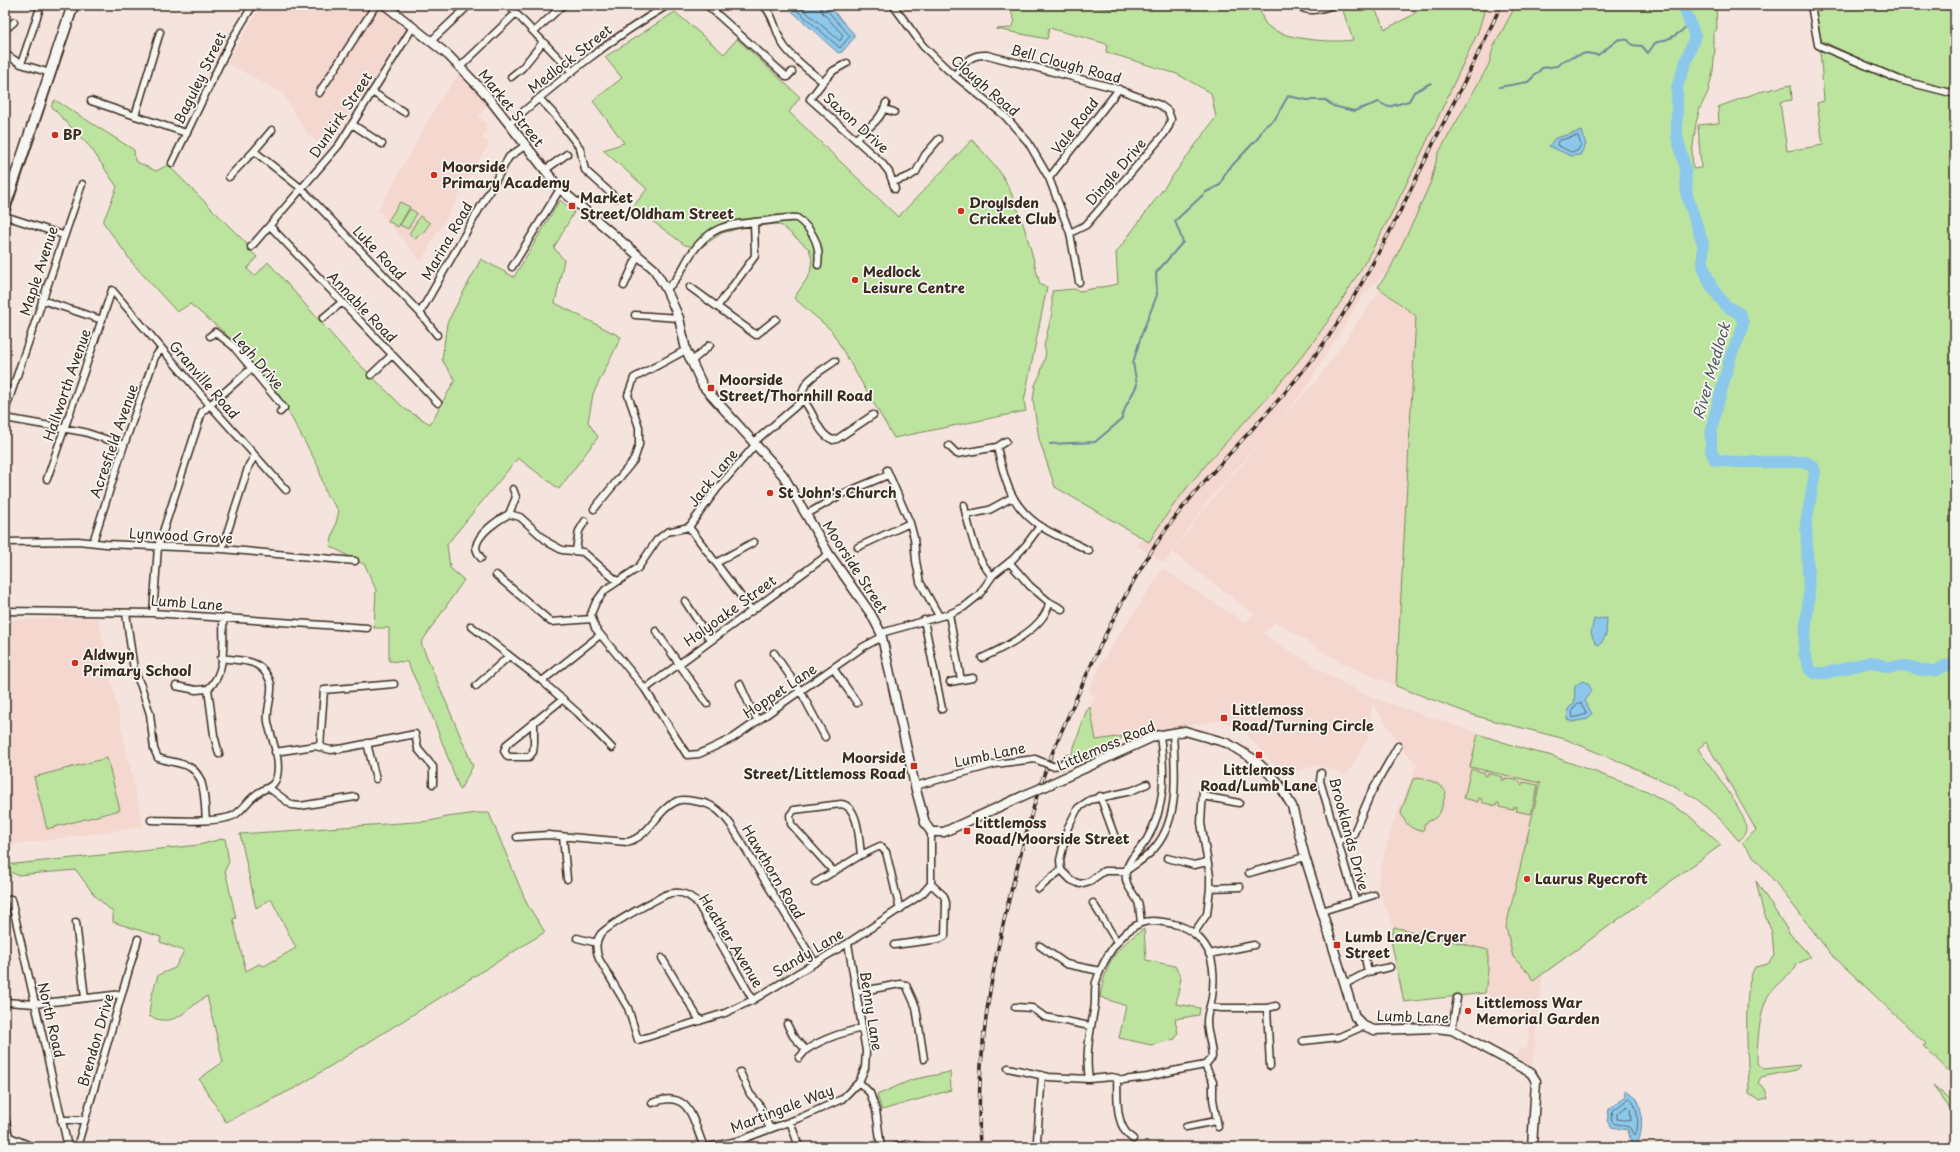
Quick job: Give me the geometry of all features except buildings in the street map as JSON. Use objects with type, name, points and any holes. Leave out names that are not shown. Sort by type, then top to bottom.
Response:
[{"type":"main road","points":[[5,208],[73,5]]},
{"type":"main road","points":[[50,73],[65,45],[79,5]]},
{"type":"street","points":[[21,64],[41,5]]},
{"type":"street","name":"Baguley Street","points":[[172,163],[231,40],[253,5]]},
{"type":"street","points":[[320,93],[376,5]]},
{"type":"street","name":"Market Street","points":[[385,5],[448,54],[484,92],[510,123],[544,170],[560,189],[654,269],[666,289],[679,318],[686,350]]},
{"type":"street","points":[[456,5],[462,12]]},
{"type":"street","points":[[431,41],[469,5]]},
{"type":"street","points":[[508,5],[572,72]]},
{"type":"street","points":[[534,32],[563,5]]},
{"type":"street","name":"Medlock Street","points":[[510,123],[539,98],[633,26],[668,5]]},
{"type":"street","points":[[707,5],[787,77],[792,72]]},
{"type":"street","name":"Saxon Drive","points":[[763,5],[772,18],[784,47],[823,82],[810,98],[882,163],[893,182],[895,189]]},
{"type":"street","points":[[894,6],[902,5]]},
{"type":"street","points":[[1298,5],[1310,10],[1320,10],[1332,5]]},
{"type":"street","points":[[1811,5],[1818,45],[1900,80],[1955,94]]},
{"type":"street","name":"Clough Road","points":[[894,6],[923,46],[955,75],[1005,116],[1028,142],[1049,178],[1070,233],[1079,282]]},
{"type":"street","points":[[460,67],[516,13]]},
{"type":"street","points":[[5,30],[14,22]]},
{"type":"street","name":"Dunkirk Street","points":[[251,247],[338,145],[413,27]]},
{"type":"street","points":[[135,116],[160,32]]},
{"type":"street","points":[[511,78],[522,68],[543,42]]},
{"type":"street","points":[[5,54],[21,64],[50,73]]},
{"type":"street","name":"Bell Clough Road","points":[[955,75],[968,59],[977,55],[987,55],[1119,89],[1160,105],[1168,111],[1170,119]]},
{"type":"street","points":[[823,82],[834,71],[847,63]]},
{"type":"street","name":"Vale Road","points":[[1049,178],[1119,89]]},
{"type":"street","points":[[372,92],[404,112]]},
{"type":"street","points":[[539,98],[553,113],[580,148],[585,170],[616,198]]},
{"type":"street","points":[[91,101],[186,133]]},
{"type":"street","points":[[856,139],[868,127],[879,120],[886,106],[894,112]]},
{"type":"street","name":"Dingle Drive","points":[[1070,233],[1086,225],[1129,177],[1164,134],[1169,126],[1170,119]]},
{"type":"street","points":[[352,124],[382,144]]},
{"type":"street","points":[[230,177],[272,130]]},
{"type":"street","points":[[893,182],[910,176],[916,172],[925,155],[936,148],[940,139]]},
{"type":"street","name":"Marina Road","points":[[420,313],[509,157],[526,145]]},
{"type":"street","name":"Luke Road","points":[[254,151],[302,189],[420,313],[437,335]]},
{"type":"street","points":[[544,170],[567,154]]},
{"type":"street","name":"Maple Avenue","points":[[5,411],[63,235],[82,184]]},
{"type":"street","points":[[512,267],[560,189]]},
{"type":"street","points":[[5,216],[63,235]]},
{"type":"street","points":[[666,289],[673,284],[690,256],[704,237],[719,228],[736,224],[790,217],[797,218],[814,235],[819,250],[818,265]]},
{"type":"street","points":[[717,307],[755,256],[754,222]]},
{"type":"street","name":"Annable Road","points":[[270,226],[341,303],[438,403]]},
{"type":"street","points":[[624,286],[638,255]]},
{"type":"street","points":[[690,287],[756,335],[776,319]]},
{"type":"street","name":"Granville Road","points":[[108,298],[112,290],[161,349],[286,490]]},
{"type":"street","name":"Hallworth Avenue","points":[[47,479],[102,320],[108,298]]},
{"type":"street","points":[[42,300],[102,320]]},
{"type":"street","points":[[323,318],[341,303]]},
{"type":"street","points":[[635,316],[679,318]]},
{"type":"street","name":"Legh Drive","points":[[210,336],[215,332],[232,346],[284,408],[280,412]]},
{"type":"street","points":[[691,362],[710,346]]},
{"type":"street","name":"Acresfield Avenue","points":[[93,542],[124,445],[155,357],[161,349]]},
{"type":"street","points":[[594,509],[634,460],[639,445],[639,427],[628,395],[634,378],[686,350]]},
{"type":"street","name":"Moorside Street","points":[[686,350],[703,386],[783,476],[807,514],[829,554],[871,614],[882,635],[915,786],[925,823],[930,832]]},
{"type":"street","points":[[371,375],[392,355]]},
{"type":"street","points":[[835,361],[804,384],[801,394],[802,400],[807,404],[824,434],[833,440],[837,439],[873,415]]},
{"type":"street","points":[[152,614],[158,547],[202,412],[209,404],[252,368]]},
{"type":"street","name":"Jack Lane","points":[[689,527],[717,489],[754,444],[802,400]]},
{"type":"street","points":[[6,420],[84,432],[124,445]]},
{"type":"street","points":[[949,446],[957,454],[997,447],[1006,441]]},
{"type":"street","points":[[997,447],[1006,486],[1018,506],[1040,526],[1089,551]]},
{"type":"street","points":[[222,549],[249,465],[255,456]]},
{"type":"street","points":[[807,514],[842,494],[887,472],[910,523],[914,538],[920,582],[939,616]]},
{"type":"street","points":[[481,558],[476,546],[484,533],[499,520],[509,514],[516,497],[513,489]]},
{"type":"street","points":[[966,515],[989,510],[1013,497]]},
{"type":"street","points":[[964,505],[976,553],[983,566],[992,576]]},
{"type":"street","points":[[509,514],[520,517],[549,543],[562,550],[570,552],[576,550],[583,552],[617,581]]},
{"type":"street","points":[[576,550],[579,531],[585,521]]},
{"type":"street","points":[[858,547],[910,523]]},
{"type":"street","name":"Hoppet Lane","points":[[645,689],[687,755],[699,754],[733,738],[882,635],[924,620],[950,614],[972,602],[992,576],[1009,562],[1040,526]]},
{"type":"street","points":[[645,689],[600,635],[595,628],[591,614],[596,602],[605,590],[638,568],[657,540],[667,532],[689,527],[752,611]]},
{"type":"street","name":"Lynwood Grove","points":[[5,542],[78,540],[158,547],[222,549],[355,561]]},
{"type":"street","points":[[716,563],[754,542]]},
{"type":"street","name":"Holyoake Street","points":[[645,689],[829,554]]},
{"type":"street","points":[[1009,562],[1030,586],[1049,602],[1062,608]]},
{"type":"street","points":[[496,575],[551,622],[592,619]]},
{"type":"street","points":[[685,601],[710,640]]},
{"type":"street","points":[[982,658],[1019,638],[1038,624],[1048,610],[1049,602]]},
{"type":"street","name":"Lumb Lane","points":[[5,611],[152,614],[367,628]]},
{"type":"street","points":[[126,613],[134,670],[150,714],[154,748],[158,758],[187,765],[197,773],[202,782],[206,820]]},
{"type":"street","points":[[950,614],[961,680]]},
{"type":"street","points":[[176,686],[196,690],[208,689],[215,683],[219,672],[221,658],[223,618]]},
{"type":"street","points":[[924,620],[942,709]]},
{"type":"street","points":[[471,626],[563,699],[612,748]]},
{"type":"street","points":[[656,631],[706,704]]},
{"type":"street","points":[[542,681],[600,635]]},
{"type":"street","points":[[774,653],[801,692],[825,737]]},
{"type":"street","points":[[476,686],[509,656]]},
{"type":"street","points":[[151,820],[206,820],[235,815],[259,792],[269,788],[277,778],[276,752],[268,721],[268,706],[272,690],[271,682],[264,671],[253,662],[221,658]]},
{"type":"street","points":[[833,668],[857,703]]},
{"type":"street","points":[[950,682],[973,678]]},
{"type":"street","points":[[320,747],[324,690],[394,684]]},
{"type":"street","points":[[740,684],[758,720]]},
{"type":"street","points":[[208,689],[214,736],[219,754]]},
{"type":"street","points":[[534,723],[533,752],[529,756],[508,757],[504,751],[507,744],[563,699]]},
{"type":"street","name":"Littlemoss Road","points":[[930,832],[944,832],[1155,736],[1185,731],[1227,743],[1255,760],[1277,781],[1292,806],[1305,857]]},
{"type":"street","points":[[276,752],[302,747],[320,747],[331,750],[415,734],[418,749],[433,766],[433,784]]},
{"type":"street","points":[[1147,784],[1131,791],[1100,796],[1090,800],[1078,808],[1068,827],[1060,860],[1061,870],[1071,880],[1080,884],[1090,881],[1104,870],[1126,871],[1151,852],[1162,837],[1169,820],[1173,803],[1175,783],[1173,734]]},
{"type":"street","points":[[1141,923],[1138,902],[1127,886],[1126,871],[1131,857],[1146,841],[1156,821],[1161,805],[1164,777],[1160,736]]},
{"type":"street","points":[[367,744],[376,779]]},
{"type":"street","points":[[1338,841],[1353,835],[1371,793],[1398,746]]},
{"type":"street","name":"Lumb Lane","points":[[915,786],[995,764],[1034,758],[1052,766],[1061,765],[1067,759]]},
{"type":"street","name":"Brooklands Drive","points":[[1321,774],[1320,781],[1355,900]]},
{"type":"street","points":[[269,788],[292,805],[300,806],[355,797]]},
{"type":"street","points":[[1194,933],[1207,914],[1210,888],[1210,876],[1201,823],[1203,793],[1239,803]]},
{"type":"street","points":[[1100,796],[1116,840]]},
{"type":"street","name":"Hawthorn Road","points":[[563,837],[618,842],[632,840],[645,833],[667,808],[678,800],[703,802],[716,808],[731,825],[815,964]]},
{"type":"street","points":[[834,872],[791,824],[790,818],[794,810],[841,804],[848,806],[854,814],[861,855]]},
{"type":"street","points":[[894,945],[940,939],[945,936],[946,903],[944,896],[932,884],[930,832]]},
{"type":"street","points":[[517,837],[548,835],[563,837],[567,879]]},
{"type":"street","points":[[815,883],[861,855],[880,846],[886,852],[900,910]]},
{"type":"street","points":[[1249,873],[1305,857]]},
{"type":"street","name":"Lumb Lane","points":[[1305,857],[1355,1017],[1364,1026],[1374,1030],[1436,1028],[1452,1030],[1533,1076],[1536,1081],[1532,1147]]},
{"type":"street","points":[[1167,858],[1194,864],[1207,862]]},
{"type":"street","points":[[1038,889],[1061,870]]},
{"type":"street","name":"Sandy Lane","points":[[597,943],[598,959],[628,1008],[638,1040],[725,1013],[753,1000],[815,964],[900,910],[922,894],[932,884]]},
{"type":"street","points":[[1210,888],[1240,887]]},
{"type":"street","name":"Heather Avenue","points":[[597,943],[601,934],[608,928],[664,894],[673,892],[686,894],[698,904],[753,1000]]},
{"type":"street","points":[[1322,911],[1374,895]]},
{"type":"street","name":"North Road","points":[[11,899],[68,1147]]},
{"type":"street","points":[[1093,903],[1117,942]]},
{"type":"street","points":[[1008,1068],[1049,1077],[1089,1079],[1112,1077],[1120,1079],[1148,1077],[1205,1065],[1212,1057],[1207,1022],[1212,997],[1212,964],[1204,944],[1194,933],[1183,927],[1152,921],[1141,923],[1124,934],[1117,942],[1100,971],[1096,984],[1087,1055],[1089,1079]]},
{"type":"street","points":[[76,922],[85,998]]},
{"type":"street","points":[[577,938],[597,943]]},
{"type":"street","name":"Brendon Drive","points":[[77,1147],[138,939]]},
{"type":"street","name":"Benny Lane","points":[[848,943],[857,992],[866,1062],[859,1082]]},
{"type":"street","points":[[1209,954],[1254,945]]},
{"type":"street","points":[[1040,946],[1066,964],[1100,971]]},
{"type":"street","points":[[1364,953],[1368,972]]},
{"type":"street","points":[[662,958],[700,1021]]},
{"type":"street","points":[[1345,984],[1368,972],[1390,966]]},
{"type":"street","points":[[857,992],[900,984],[906,985],[916,1007],[924,1059]]},
{"type":"street","points":[[5,1002],[35,1004],[122,994]]},
{"type":"street","points":[[1452,1030],[1456,998]]},
{"type":"street","points":[[1210,1006],[1222,1008],[1267,1008],[1276,1006]]},
{"type":"street","points":[[1015,1007],[1032,1008],[1045,1017],[1090,1026]]},
{"type":"street","points":[[1267,1008],[1270,1066]]},
{"type":"street","points":[[787,1024],[793,1036],[806,1050]]},
{"type":"street","points":[[1303,1041],[1339,1037],[1364,1026]]},
{"type":"street","points":[[799,1058],[806,1050],[819,1041],[839,1033],[862,1028]]},
{"type":"street","points":[[1186,1126],[1217,1124],[1212,1099],[1212,1082],[1205,1065]]},
{"type":"street","points":[[740,1072],[750,1094],[759,1104],[770,1129]]},
{"type":"street","points":[[1040,1147],[1037,1140],[1042,1075]]},
{"type":"street","points":[[1120,1079],[1120,1125],[1127,1135],[1133,1139]]},
{"type":"street","points":[[859,1082],[870,1093],[876,1110],[881,1147]]},
{"type":"street","name":"Martingale Way","points":[[708,1147],[738,1140],[770,1129],[842,1099],[859,1082]]},
{"type":"street","points":[[652,1103],[670,1098],[678,1100],[684,1104],[704,1147]]},
{"type":"street","points":[[5,1117],[7,1136],[33,1147]]},
{"type":"street","points":[[62,1120],[85,1120]]},
{"type":"street","points":[[790,1121],[799,1147]]},
{"type":"street","points":[[895,1147],[909,1144],[922,1147]]},
{"type":"shaded area","points":[[261,5],[381,5],[407,28],[326,149],[307,133],[282,93],[227,63]]},
{"type":"shaded area","points":[[1486,5],[1516,5],[1493,48],[1489,64],[1438,154],[1431,181],[1390,269],[1363,295],[1303,392],[1277,423],[1316,382],[1380,290],[1416,316],[1396,686],[1344,664],[1276,622],[1263,634],[1339,681],[1373,698],[1531,751],[1549,755],[1647,791],[1687,814],[1721,845],[1543,975],[1532,1066],[1515,1056],[1520,1048],[1524,1050],[1529,1039],[1531,1019],[1485,993],[1488,971],[1488,950],[1394,927],[1378,887],[1380,871],[1392,826],[1417,764],[1404,751],[1372,702],[1368,738],[1347,775],[1319,765],[1283,775],[1244,731],[1220,720],[1096,741],[1090,707],[1095,698],[1089,690],[1105,656],[1163,569],[1245,623],[1254,614],[1173,553],[1203,510],[1276,425],[1208,500],[1165,563],[1136,545],[1315,340],[1347,295],[1356,281],[1478,32]]},
{"type":"shaded area","name":"Moorside Primary Academy","points":[[459,74],[489,103],[478,116],[487,124],[483,127],[487,131],[482,137],[489,143],[421,261],[378,210],[438,104]]},
{"type":"shaded area","points":[[98,618],[143,827],[5,846],[5,620]]},
{"type":"green space","points":[[1008,5],[1067,5],[1127,10],[1159,5],[1258,5],[1265,23],[1272,29],[1281,33],[1306,39],[1344,41],[1353,40],[1342,8],[1349,5],[1373,5],[1385,29],[1411,16],[1424,5],[1486,5],[1478,32],[1423,150],[1363,266],[1316,338],[1296,364],[1187,488],[1167,514],[1149,542],[1055,487],[1039,439],[1033,400],[1035,385],[1040,375],[1046,353],[1044,346],[1052,313],[1052,291],[1074,289],[1080,291],[1118,284],[1116,253],[1216,117],[1211,93],[1177,74],[1106,52],[1107,44],[1049,28],[1047,39],[996,29],[1011,28],[1015,21]]},
{"type":"green space","points":[[1516,5],[1716,5],[1717,29],[1713,34],[1713,44],[1715,49],[1713,71],[1708,92],[1700,108],[1696,123],[1692,154],[1693,169],[1701,168],[1698,125],[1719,123],[1718,107],[1759,92],[1791,85],[1792,100],[1780,102],[1787,151],[1823,145],[1817,103],[1824,101],[1820,49],[1955,96],[1955,1077],[1923,1046],[1926,1044],[1830,953],[1776,883],[1742,843],[1756,830],[1706,742],[1698,749],[1733,799],[1744,820],[1746,830],[1739,841],[1721,820],[1698,800],[1673,785],[1565,739],[1476,716],[1396,686],[1416,316],[1378,287],[1390,269],[1415,218],[1431,181],[1438,154],[1489,64],[1493,48]]},
{"type":"green space","points":[[1814,5],[1955,5],[1955,94],[1892,74],[1818,39]]},
{"type":"green space","points":[[675,12],[724,54],[737,39],[800,97],[789,112],[898,217],[972,140],[990,159],[1005,180],[1016,205],[1026,231],[1040,285],[1047,287],[1024,401],[1026,411],[894,438],[831,330],[794,298],[810,274],[812,259],[809,249],[782,226],[776,224],[741,228],[722,233],[700,248],[685,245],[633,207],[647,189],[603,150],[624,143],[593,101],[622,78],[605,57]]},
{"type":"green space","points":[[55,100],[134,150],[135,161],[156,171],[168,165],[247,244],[248,248],[257,257],[247,269],[255,276],[268,262],[348,353],[405,409],[430,424],[455,380],[442,360],[447,323],[481,259],[514,277],[560,200],[574,212],[554,248],[564,260],[555,303],[621,337],[593,394],[588,422],[598,437],[559,489],[518,458],[447,544],[450,568],[464,580],[421,643],[473,766],[460,790],[430,710],[407,662],[389,661],[389,628],[374,628],[376,590],[365,565],[330,546],[339,511],[326,494],[318,466],[279,395],[224,332],[190,304],[177,312],[134,265],[103,222],[117,187],[91,148],[51,106]]},
{"type":"green space","points":[[400,202],[410,207],[398,227],[388,221]]},
{"type":"green space","points":[[410,209],[417,213],[408,229],[400,225]]},
{"type":"green space","points":[[420,216],[430,223],[423,233],[419,234],[416,239],[409,234]]},
{"type":"green space","points":[[1090,707],[1096,740],[1124,736],[1100,753],[1078,760],[1071,760],[1086,712]]},
{"type":"green space","points":[[1478,734],[1531,751],[1549,755],[1647,791],[1687,814],[1721,845],[1533,981],[1529,973],[1513,957],[1506,927],[1540,783],[1470,767]]},
{"type":"green space","points":[[107,758],[120,810],[47,829],[34,777]]},
{"type":"green space","points":[[1471,769],[1485,773],[1485,776],[1487,776],[1488,773],[1503,777],[1502,780],[1505,780],[1505,778],[1520,781],[1520,784],[1522,785],[1523,782],[1538,785],[1531,814],[1516,811],[1517,807],[1514,807],[1513,810],[1499,807],[1499,803],[1497,803],[1496,806],[1481,802],[1482,799],[1479,798],[1478,802],[1464,798]]},
{"type":"green space","points":[[1418,778],[1437,784],[1446,792],[1440,813],[1435,818],[1424,824],[1424,829],[1422,831],[1414,829],[1408,825],[1401,812],[1413,779]]},
{"type":"green space","points":[[477,813],[489,813],[527,904],[545,932],[297,1087],[226,1122],[199,1079],[223,1062],[207,996],[180,1016],[173,1019],[158,1019],[149,1016],[151,998],[158,975],[175,968],[184,951],[160,942],[161,937],[113,922],[113,912],[95,896],[76,870],[17,875],[5,869],[5,865],[199,845],[225,838],[229,862],[225,870],[236,918],[233,919],[246,971],[259,964],[264,966],[296,948],[271,899],[256,908],[240,834],[430,821]]},
{"type":"green space","points":[[1756,881],[1790,934],[1811,957],[1797,964],[1795,969],[1777,985],[1768,996],[1762,1011],[1758,1038],[1757,1064],[1764,1069],[1800,1065],[1796,1070],[1761,1077],[1758,1083],[1765,1089],[1768,1098],[1758,1100],[1749,1094],[1747,1028],[1748,992],[1755,967],[1768,964],[1774,956],[1772,932],[1763,911]]},
{"type":"green space","points":[[1394,927],[1488,950],[1488,971],[1485,993],[1404,1002],[1391,940]]},
{"type":"green space","points":[[1144,929],[1146,960],[1175,966],[1181,978],[1176,1004],[1200,1008],[1199,1015],[1175,1019],[1178,1034],[1175,1039],[1151,1045],[1119,1038],[1126,1006],[1100,997],[1105,974],[1113,957],[1126,943]]},
{"type":"green space","points":[[950,1072],[951,1090],[882,1110],[877,1095],[911,1080]]},
{"type":"green space","points":[[1933,1085],[1955,1104],[1955,1116]]},
{"type":"water","points":[[785,5],[828,5],[854,34],[854,38],[842,52],[838,53]]},
{"type":"water","points":[[1582,131],[1586,145],[1580,155],[1571,156],[1549,146],[1555,138]]},
{"type":"water","points":[[1607,618],[1606,635],[1600,645],[1595,643],[1591,633],[1594,619]]},
{"type":"water","points":[[1582,681],[1588,683],[1592,691],[1585,701],[1592,714],[1588,719],[1572,722],[1567,719],[1568,709],[1574,703],[1575,686]]},
{"type":"water","points":[[1625,1090],[1636,1097],[1639,1102],[1642,1122],[1640,1136],[1636,1147],[1632,1147],[1628,1130],[1611,1127],[1607,1121],[1609,1109],[1626,1096]]},
{"type":"waterway","name":"River Medlock","points":[[1683,5],[1695,36],[1677,87],[1677,136],[1685,167],[1687,196],[1703,244],[1703,266],[1711,286],[1725,305],[1740,314],[1743,322],[1741,333],[1731,355],[1714,418],[1711,434],[1711,451],[1715,460],[1736,462],[1805,462],[1811,464],[1814,468],[1815,472],[1806,524],[1809,594],[1804,653],[1810,670],[1815,673],[1826,673],[1871,662],[1888,667],[1908,666],[1925,671],[1935,671],[1945,666],[1955,664]]},
{"type":"waterway","points":[[1499,87],[1528,82],[1542,68],[1557,66],[1564,60],[1586,53],[1598,55],[1619,39],[1628,40],[1632,45],[1642,46],[1648,53],[1655,43],[1674,36],[1690,22]]},
{"type":"waterway","points":[[1050,444],[1095,442],[1121,420],[1126,406],[1137,385],[1133,363],[1141,336],[1157,295],[1156,273],[1183,242],[1175,221],[1206,192],[1220,185],[1226,172],[1258,138],[1264,127],[1275,119],[1288,96],[1307,100],[1325,100],[1333,106],[1354,111],[1379,102],[1388,107],[1409,101],[1414,92],[1431,83]]},
{"type":"tram line","points":[[5,223],[79,5]]},
{"type":"railway","points":[[980,1147],[979,1111],[983,1041],[993,971],[1000,937],[1030,818],[1038,793],[1046,769],[1087,674],[1124,599],[1144,563],[1167,528],[1186,503],[1291,386],[1311,361],[1344,313],[1397,218],[1501,5]]},
{"type":"place","name":"BP","points":[[55,135]]},
{"type":"place","name":"Moorside Primary Academy","points":[[434,175]]},
{"type":"place","name":"Market Street/Oldham Street","points":[[572,206]]},
{"type":"place","name":"Droylsden Cricket Club","points":[[961,211]]},
{"type":"place","name":"Medlock Leisure Centre","points":[[855,280]]},
{"type":"place","name":"Moorside Street/Thornhill Road","points":[[711,388]]},
{"type":"place","name":"St John's Church","points":[[770,493]]},
{"type":"place","name":"Aldwyn Primary School","points":[[75,663]]},
{"type":"place","name":"Littlemoss Road/Turning Circle","points":[[1224,718]]},
{"type":"place","name":"Littlemoss Road/Lumb Lane","points":[[1259,755]]},
{"type":"place","name":"Moorside Street/Littlemoss Road","points":[[914,766]]},
{"type":"place","name":"Littlemoss Road/Moorside Street","points":[[967,831]]},
{"type":"place","name":"Laurus Ryecroft","points":[[1527,879]]},
{"type":"place","name":"Lumb Lane/Cryer Street","points":[[1337,945]]},
{"type":"place","name":"Littlemoss War Memorial Garden","points":[[1468,1011]]}]
